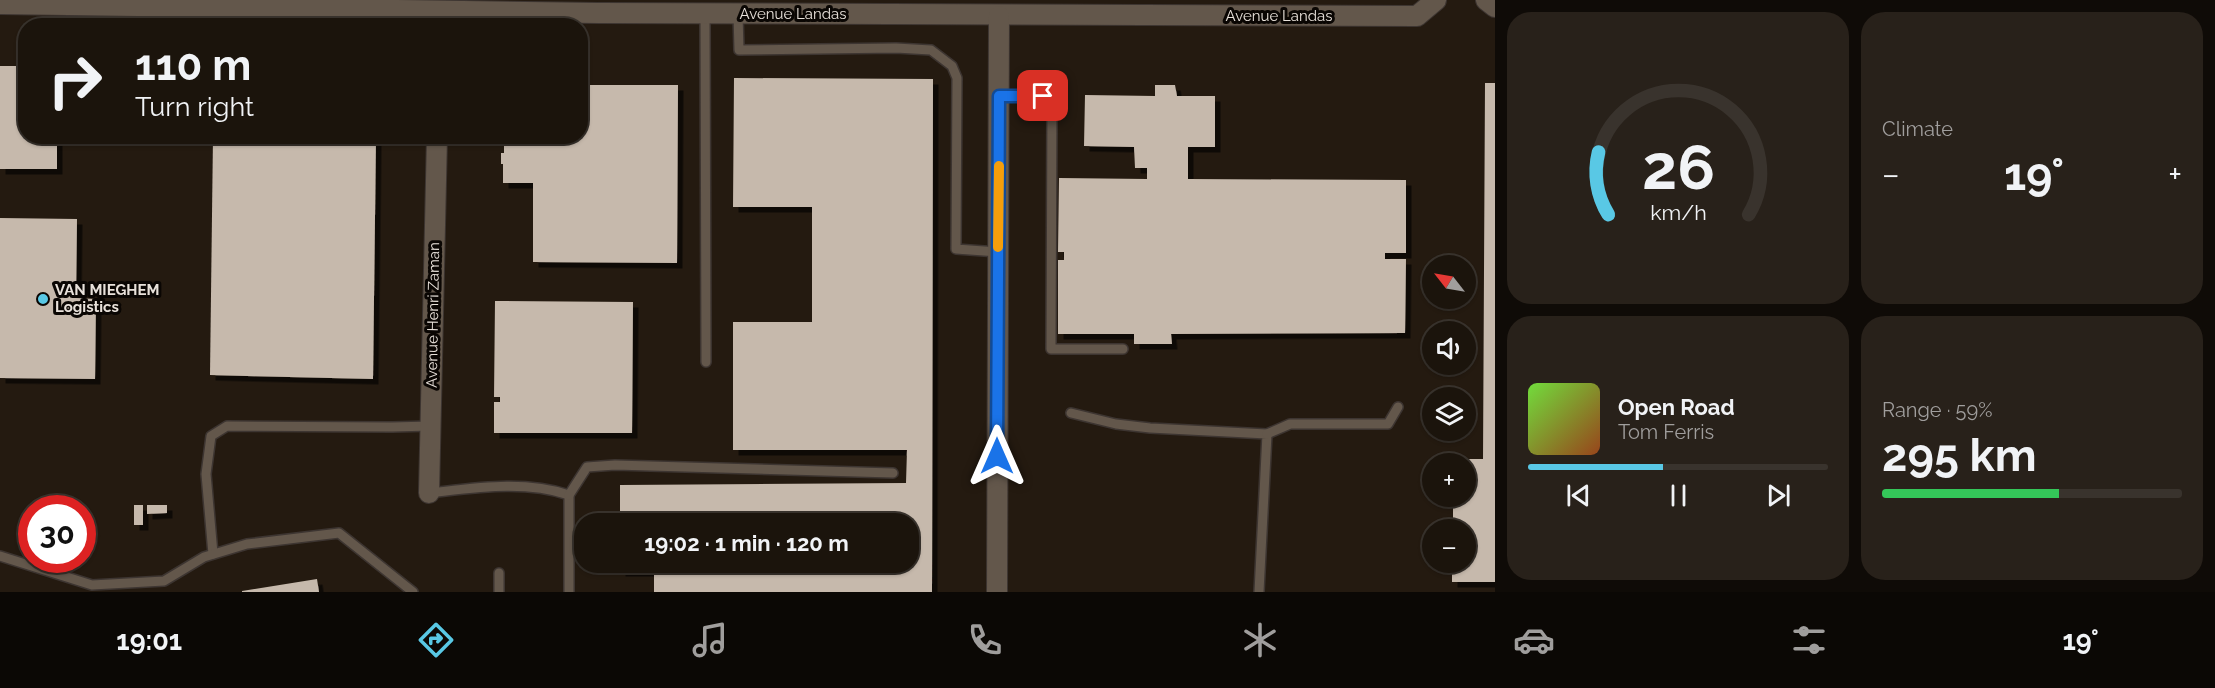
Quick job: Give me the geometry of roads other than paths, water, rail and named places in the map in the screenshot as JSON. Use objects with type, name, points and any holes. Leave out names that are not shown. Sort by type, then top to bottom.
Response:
[{"type":"street","name":"Avenue Landas","points":[[0,4],[440,18],[598,6],[705,14],[999,16],[1024,8],[1417,16],[1436,0]]},
{"type":"street","points":[[1486,0],[1495,7]]},
{"type":"street","points":[[997,592],[999,16]]},
{"type":"street","name":"Avenue Henri Zaman","points":[[429,493],[437,144]]},
{"type":"lane","points":[[705,14],[706,362]]},
{"type":"lane","points":[[738,14],[739,50],[896,48],[931,50],[952,66],[957,78],[956,249],[998,252]]},
{"type":"lane","points":[[999,96],[1043,96],[1053,102],[1051,349],[1124,349]]},
{"type":"lane","points":[[1071,413],[1116,424],[1150,428],[1268,434],[1290,424],[1388,424],[1398,407]]},
{"type":"lane","points":[[213,554],[206,474],[211,436],[227,426],[392,428],[430,426]]},
{"type":"lane","points":[[1259,592],[1268,434]]},
{"type":"lane","points":[[569,592],[569,495],[587,467],[615,465],[893,473]]},
{"type":"lane","points":[[429,493],[495,486],[548,488],[569,495]]},
{"type":"lane","points":[[0,556],[92,585],[164,581],[204,556],[247,544],[339,533],[413,592]]},
{"type":"lane","points":[[499,573],[499,592]]},
{"type":"place","name":"VAN MIEGHEM Logistics","points":[[43,299]]}]
